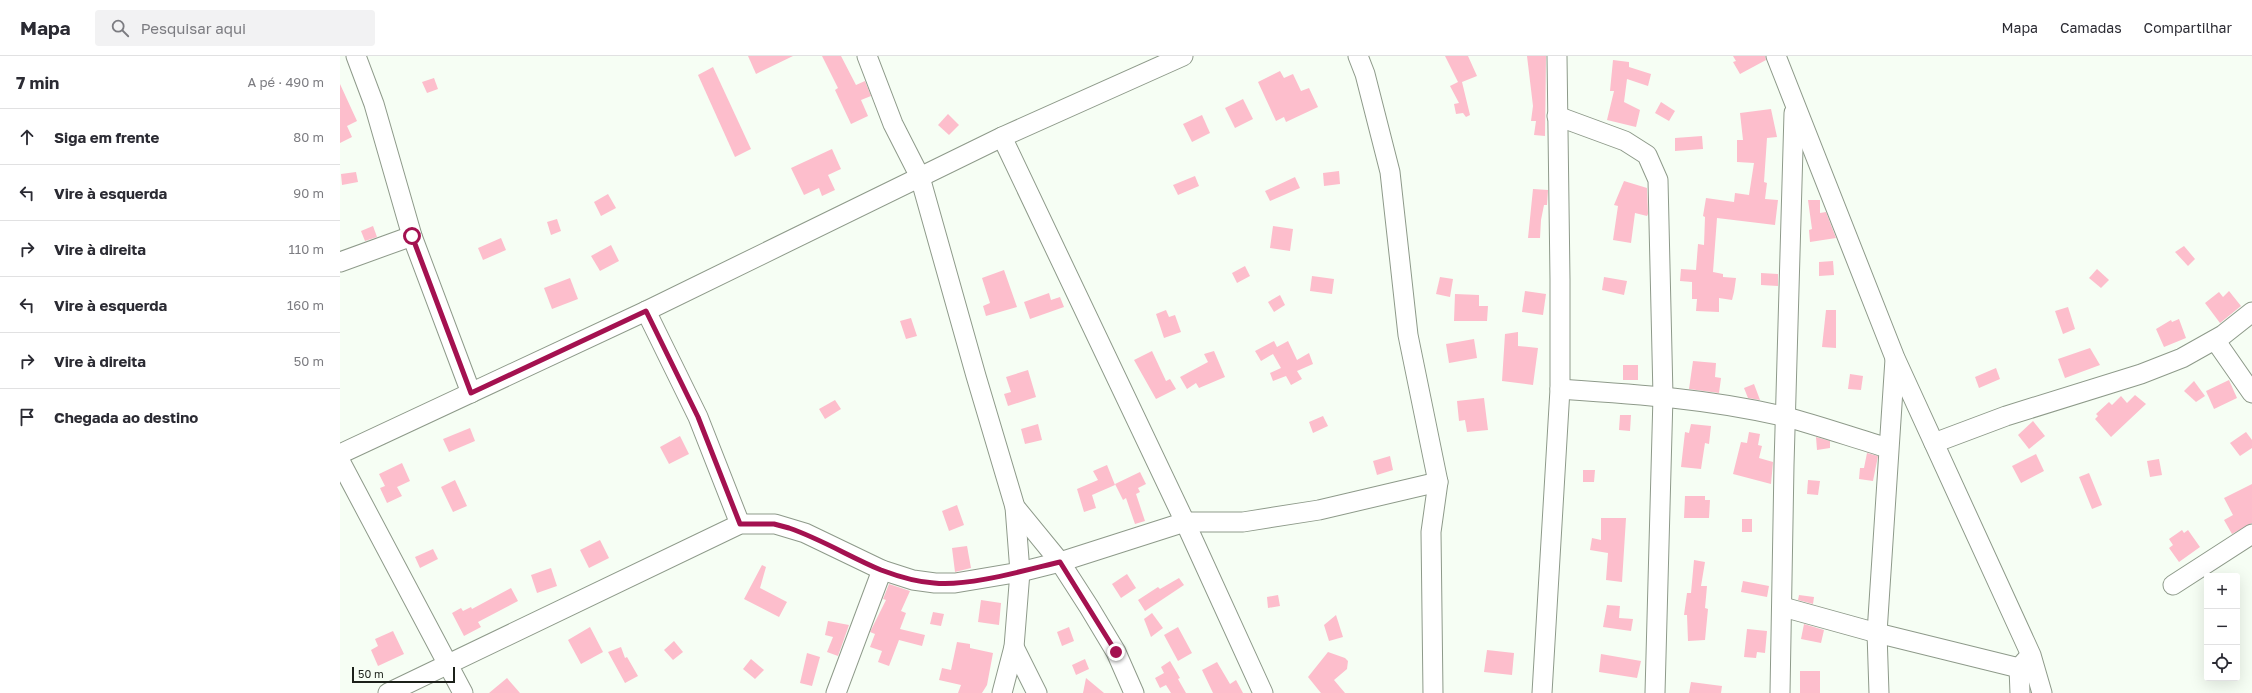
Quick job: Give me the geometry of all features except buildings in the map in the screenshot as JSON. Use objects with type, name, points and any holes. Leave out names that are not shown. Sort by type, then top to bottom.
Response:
[{"type":"street","points":[[356,56],[374,104],[412,236],[471,393]]},
{"type":"street","points":[[867,56],[893,124],[920,177],[1015,507],[1020,572],[1014,647],[1002,693]]},
{"type":"street","points":[[340,454],[646,311],[1002,137],[1183,56]]},
{"type":"street","points":[[1358,56],[1365,74],[1390,172],[1408,335],[1438,482],[1431,532],[1433,693]]},
{"type":"street","points":[[1542,693],[1550,524],[1560,388],[1557,56]]},
{"type":"street","points":[[1782,59],[1794,105],[1896,358],[1934,443],[2025,662],[2042,693]]},
{"type":"street","points":[[1780,693],[1794,105]]},
{"type":"street","points":[[1557,116],[1625,140],[1646,155],[1658,180],[1663,396],[1655,693]]},
{"type":"street","points":[[1002,137],[1263,693]]},
{"type":"street","points":[[340,262],[412,236]]},
{"type":"street","points":[[646,311],[698,417],[740,524]]},
{"type":"street","points":[[1934,443],[2013,413],[2141,374],[2182,358],[2215,340],[2252,312]]},
{"type":"street","points":[[2215,340],[2252,393]]},
{"type":"street","points":[[1879,693],[1877,633],[1888,448],[1896,358]]},
{"type":"street","points":[[1560,388],[1663,396],[1786,417],[1888,448]]},
{"type":"street","points":[[340,461],[463,693]]},
{"type":"street","points":[[388,693],[449,666],[740,524],[768,523],[789,528],[882,570],[913,580],[935,584],[955,583],[1020,572],[1060,562],[1184,522],[1243,522],[1319,510],[1438,482]]},
{"type":"street","points":[[1015,507],[1060,562],[1116,652],[1134,693]]},
{"type":"street","points":[[2173,585],[2252,534]]},
{"type":"street","points":[[836,693],[882,570]]},
{"type":"street","points":[[1783,607],[1877,633],[2025,662]]},
{"type":"street","points":[[1014,647],[1037,693]]},
{"type":"street","points":[[2020,693],[2025,662]]},
{"type":"route","points":[[412,236],[471,393],[646,311],[698,417],[740,524],[756,522],[774,524],[789,528],[805,533],[882,570],[913,580],[935,584],[955,583],[1020,572],[1060,562],[1116,652]]}]
